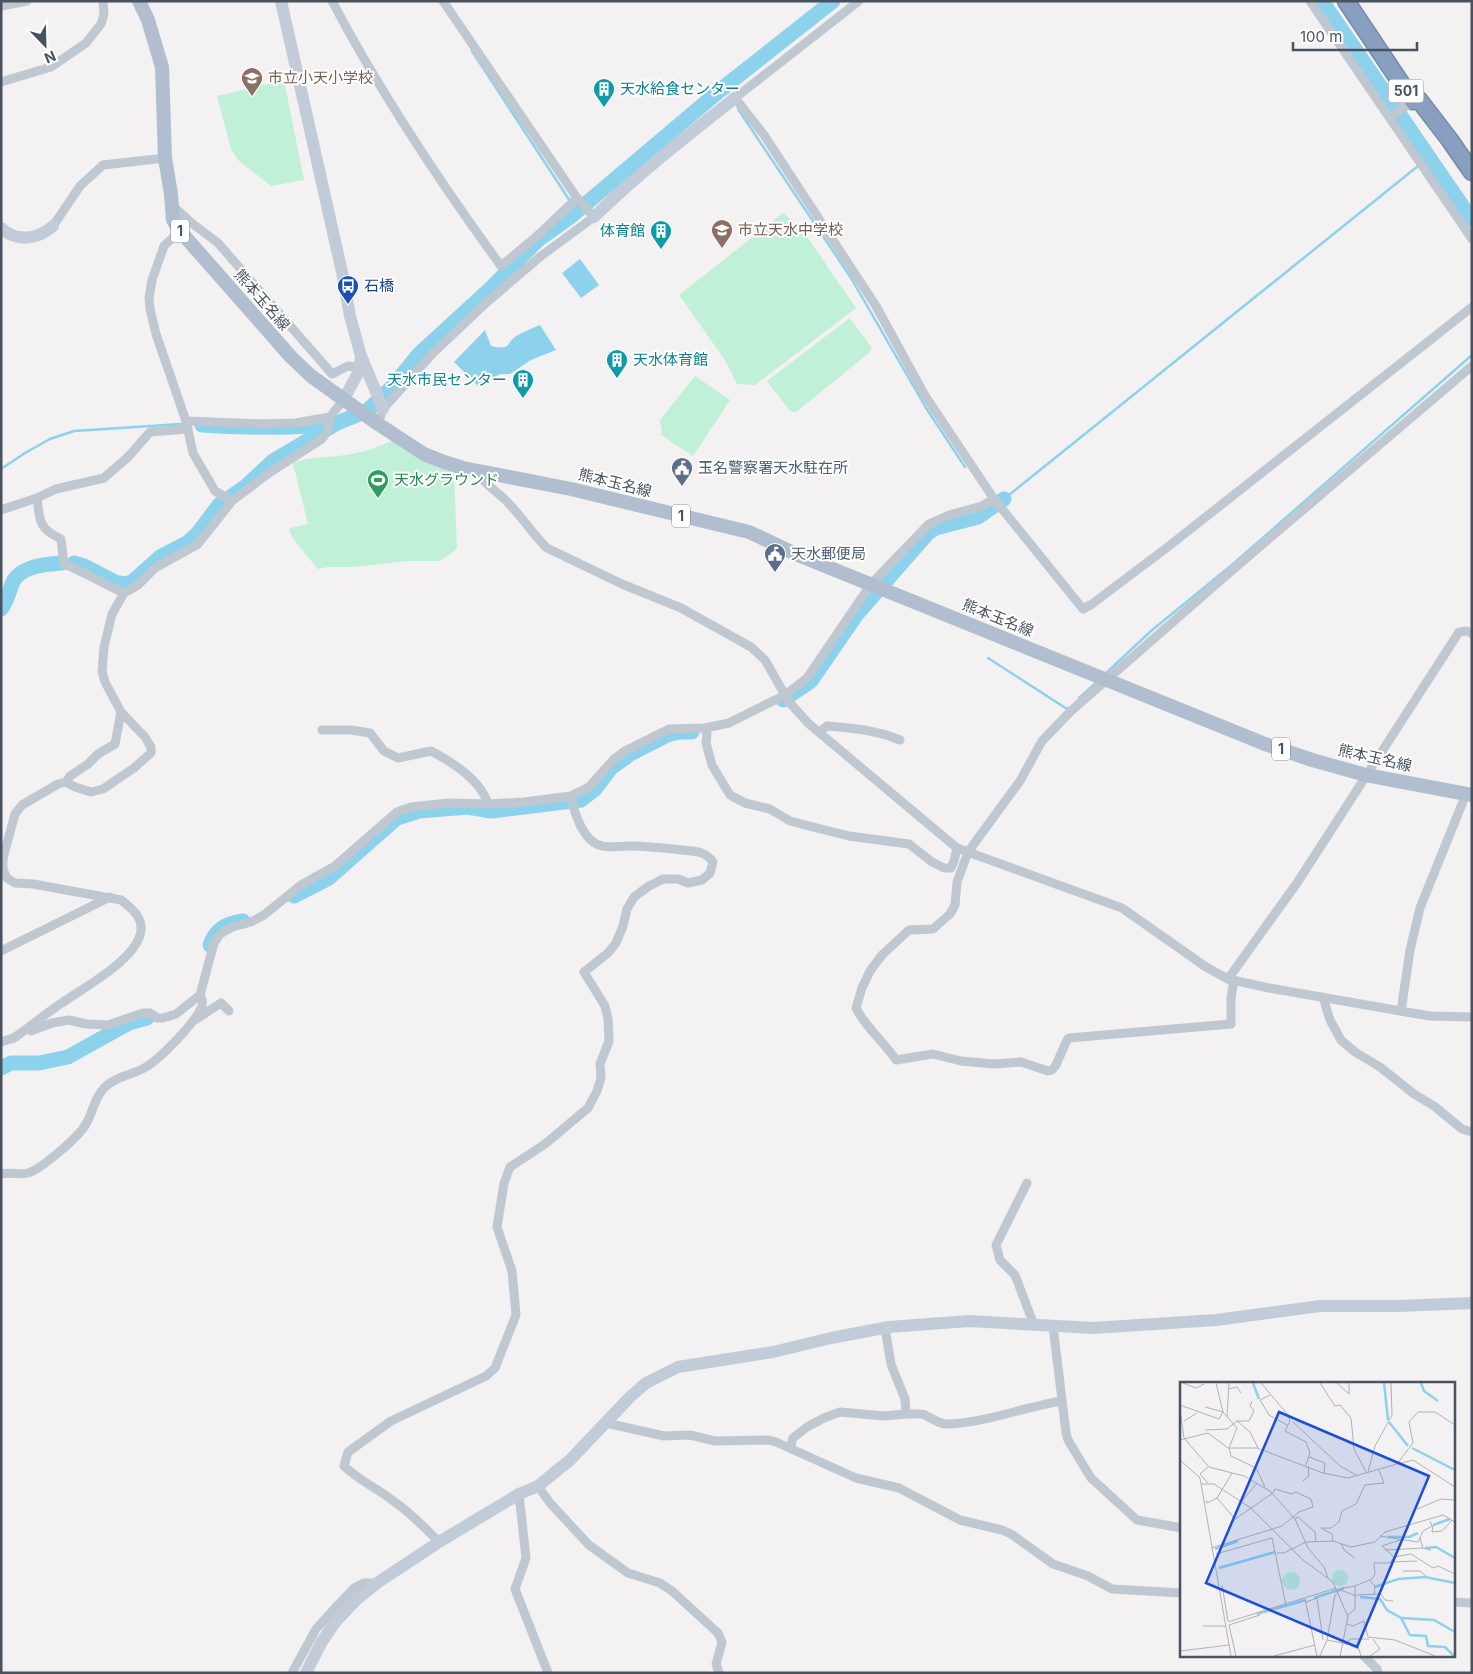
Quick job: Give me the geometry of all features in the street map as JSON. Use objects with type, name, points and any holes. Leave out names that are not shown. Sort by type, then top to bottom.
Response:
[{"type":"highway","name":"501","points":[[1346,1],[1411,103],[1419,100],[1472,172]]},
{"type":"main road","name":"熊本玉名線","points":[[139,1],[148,20],[162,67],[165,158],[172,206],[172,220],[291,357],[311,376],[373,421],[424,454],[444,462],[477,470],[570,489],[749,532],[798,555],[1215,722],[1265,744],[1312,760],[1366,775],[1469,794]]},
{"type":"street","points":[[1,6],[27,1]]},
{"type":"street","points":[[1,82],[51,67],[86,43],[101,24],[104,14],[103,1]]},
{"type":"street","points":[[281,1],[342,272],[360,362],[382,406]]},
{"type":"street","points":[[332,1],[398,116],[455,203],[501,266],[578,199]]},
{"type":"street","points":[[443,1],[578,199],[592,214]]},
{"type":"street","points":[[373,421],[382,406],[433,353],[486,303],[592,214],[610,202],[684,138],[860,1]]},
{"type":"street","points":[[1310,1],[1472,239]]},
{"type":"street","points":[[735,98],[764,135],[876,306],[924,394],[997,503],[1083,609],[1169,546],[1472,307]]},
{"type":"street","points":[[1396,113],[1411,103]]},
{"type":"street","points":[[1,228],[13,237],[24,238],[40,235],[53,226],[80,186],[103,165],[165,158]]},
{"type":"street","points":[[172,206],[218,242],[332,374],[360,362]]},
{"type":"street","points":[[180,231],[164,246],[152,280],[149,298],[156,334],[187,425],[193,453],[215,491],[228,499]]},
{"type":"street","points":[[66,782],[91,792],[103,789],[134,768],[151,753],[151,747],[145,737],[121,712],[105,682],[102,672],[104,647],[112,614],[124,593],[138,585],[155,568],[198,544],[228,499],[322,439],[327,432],[330,418],[344,399],[360,362]]},
{"type":"street","points":[[1472,366],[1230,572],[1098,676],[1071,711],[1042,741],[1020,781],[968,852],[957,882],[955,905],[950,914],[933,929],[909,930],[900,936],[870,971],[856,1008],[860,1015],[896,1060],[933,1054],[961,1061],[994,1064],[1022,1062],[1048,1071],[1052,1070],[1056,1065],[1069,1038],[1231,1024],[1231,980],[1297,883],[1459,632],[1467,631],[1472,634]]},
{"type":"street","points":[[1,510],[37,498],[56,489],[104,478],[128,457],[150,432],[187,425],[295,423],[330,418]]},
{"type":"street","points":[[477,470],[480,479],[516,510],[547,548],[622,584],[681,608],[751,647],[765,660],[787,697],[809,724],[957,848],[1122,908],[1206,966],[1231,980],[1430,1016],[1472,1017]]},
{"type":"street","points":[[37,498],[41,525],[52,535],[61,539],[64,564],[124,593]]},
{"type":"street","points":[[1,1042],[52,1023],[69,1020],[86,1024],[108,1025],[143,1013],[150,1013],[157,1018],[176,1014],[200,995],[214,943],[220,934],[232,927],[264,916],[301,885],[335,866],[397,812],[411,807],[448,803],[488,804],[572,798],[589,787],[614,759],[625,751],[669,728],[706,729],[729,723],[787,697],[807,678],[874,586],[929,524],[949,516],[997,503]]},
{"type":"street","points":[[12,1039],[118,964],[131,951],[140,936],[141,925],[139,916],[121,900],[34,884],[15,883],[4,880],[3,870],[6,827],[15,814],[22,805],[58,784],[66,782],[70,776],[88,764],[98,754],[115,744],[121,712]]},
{"type":"street","points":[[819,732],[827,726],[858,729],[887,735],[900,740]]},
{"type":"street","points":[[706,729],[706,743],[712,765],[730,796],[745,803],[770,809],[790,821],[849,836],[909,844],[932,862],[944,868],[951,868],[957,848]]},
{"type":"street","points":[[322,730],[351,730],[370,733],[384,751],[398,758],[431,750],[452,762],[468,775],[486,796],[488,804]]},
{"type":"street","points":[[1401,1011],[1410,950],[1420,908],[1469,794]]},
{"type":"street","points":[[439,1542],[420,1522],[399,1505],[361,1481],[344,1466],[348,1452],[391,1421],[486,1376],[495,1368],[516,1315],[512,1271],[497,1227],[504,1183],[510,1167],[545,1144],[588,1108],[597,1092],[601,1078],[600,1064],[609,1041],[608,1019],[605,1006],[584,972],[608,953],[616,943],[627,909],[634,898],[649,886],[663,879],[678,879],[688,883],[702,880],[710,873],[713,862],[708,855],[698,852],[659,847],[601,846],[593,841],[582,828],[575,816],[572,798]]},
{"type":"street","points":[[1,951],[110,897]]},
{"type":"street","points":[[1,1174],[28,1173],[71,1142],[86,1125],[96,1098],[104,1088],[113,1080],[147,1066],[180,1037],[202,1007],[203,1000],[200,995]]},
{"type":"street","points":[[1323,997],[1330,1020],[1341,1040],[1355,1052],[1380,1067],[1434,1106],[1462,1129],[1472,1132]]},
{"type":"street","points":[[190,1022],[221,1003],[229,1011]]},
{"type":"street","points":[[1027,1183],[996,1245],[1000,1260],[1015,1275],[1034,1325]]},
{"type":"street","points":[[306,1673],[320,1643],[356,1600],[377,1583],[439,1542],[519,1494],[538,1486],[570,1460],[630,1397],[646,1383],[678,1367],[773,1352],[831,1338],[885,1328],[970,1321],[1093,1328],[1216,1320],[1320,1306],[1399,1306],[1472,1303]]},
{"type":"street","points":[[1054,1326],[1068,1440],[1091,1478],[1137,1520],[1180,1528]]},
{"type":"street","points":[[885,1328],[891,1364],[904,1399],[906,1414]]},
{"type":"street","points":[[790,1448],[793,1438],[806,1427],[840,1412],[884,1416],[924,1414],[932,1420],[947,1424],[988,1419],[1016,1410],[1062,1401]]},
{"type":"street","points":[[606,1423],[664,1436],[690,1435],[715,1440],[769,1440],[856,1478],[900,1488],[960,1520],[1002,1530],[1011,1534],[1053,1564],[1088,1576],[1112,1589],[1180,1593]]},
{"type":"street","points":[[538,1486],[550,1503],[589,1545],[628,1573],[660,1583],[672,1591],[718,1633],[722,1642],[716,1664],[720,1673]]},
{"type":"street","points":[[519,1494],[526,1558],[515,1589],[548,1673]]},
{"type":"street","points":[[292,1673],[316,1629],[335,1608],[354,1588],[364,1583],[377,1583]]},
{"type":"street","points":[[1456,1602],[1472,1603]]},
{"type":"street","points":[[1364,1656],[1377,1668],[1378,1673]]},
{"type":"green space","points":[[284,80],[304,180],[271,186],[238,160],[231,149],[217,96]]},
{"type":"green space","points":[[783,213],[801,228],[856,308],[755,385],[737,384],[725,360],[679,295]]},
{"type":"green space","points":[[850,318],[872,348],[869,353],[796,412],[790,411],[767,381]]},
{"type":"green space","points":[[695,376],[730,400],[693,456],[661,435],[660,420]]},
{"type":"green space","name":"天水グラウンド","points":[[394,440],[454,474],[457,549],[440,561],[408,561],[318,569],[294,540],[289,530],[308,524],[293,463],[313,458],[358,453]]},
{"type":"water","points":[[580,259],[599,285],[581,298],[562,273]]},
{"type":"water","points":[[540,325],[556,350],[531,360],[510,374],[500,374],[479,387],[454,362],[485,330],[491,346],[506,347],[518,335]]},
{"type":"waterway","points":[[74,563],[115,582],[124,584],[132,582],[160,557],[187,543],[197,534],[219,505],[245,487],[273,461],[337,423],[367,411],[392,387],[419,354],[491,288],[538,240],[569,218],[724,87],[833,1]]},
{"type":"waterway","points":[[1322,1],[1472,220]]},
{"type":"waterway","points":[[472,51],[570,201]]},
{"type":"waterway","points":[[724,87],[728,93]]},
{"type":"waterway","points":[[738,109],[851,278],[926,408],[965,467]]},
{"type":"waterway","points":[[1004,499],[1428,158]]},
{"type":"waterway","points":[[573,206],[577,211]]},
{"type":"waterway","points":[[1105,674],[1151,631],[1233,564],[1472,355]]},
{"type":"waterway","points":[[1,469],[50,439],[74,431],[181,424]]},
{"type":"waterway","points":[[202,425],[298,427],[331,424]]},
{"type":"waterway","points":[[783,700],[811,681],[857,614],[928,533],[936,528],[978,517],[1004,499]]},
{"type":"waterway","points":[[1,609],[12,584],[21,573],[34,567],[62,563]]},
{"type":"waterway","points":[[988,658],[1068,708]]},
{"type":"waterway","points":[[1079,698],[1098,681]]},
{"type":"waterway","points":[[294,896],[329,878],[397,818],[419,811],[468,807],[491,811],[581,800],[595,789],[611,768],[632,753],[667,735],[679,732],[692,732]]},
{"type":"waterway","points":[[210,945],[212,939],[222,928],[243,921]]},
{"type":"waterway","points":[[1,1068],[11,1063],[39,1063],[68,1057],[129,1023],[147,1018]]},
{"type":"place","name":"市立小天小学校","points":[[252,97]]},
{"type":"place","name":"天水給食センター","points":[[604,108]]},
{"type":"place","name":"市立天水中学校","points":[[722,249]]},
{"type":"place","name":"体育館","points":[[661,250]]},
{"type":"place","name":"石橋","points":[[348,305]]},
{"type":"place","name":"天水体育館","points":[[617,379]]},
{"type":"place","name":"天水市民センター","points":[[523,399]]},
{"type":"place","name":"玉名警察署天水駐在所","points":[[682,487]]},
{"type":"place","name":"天水グラウンド","points":[[378,499]]},
{"type":"place","name":"天水郵便局","points":[[775,573]]}]
